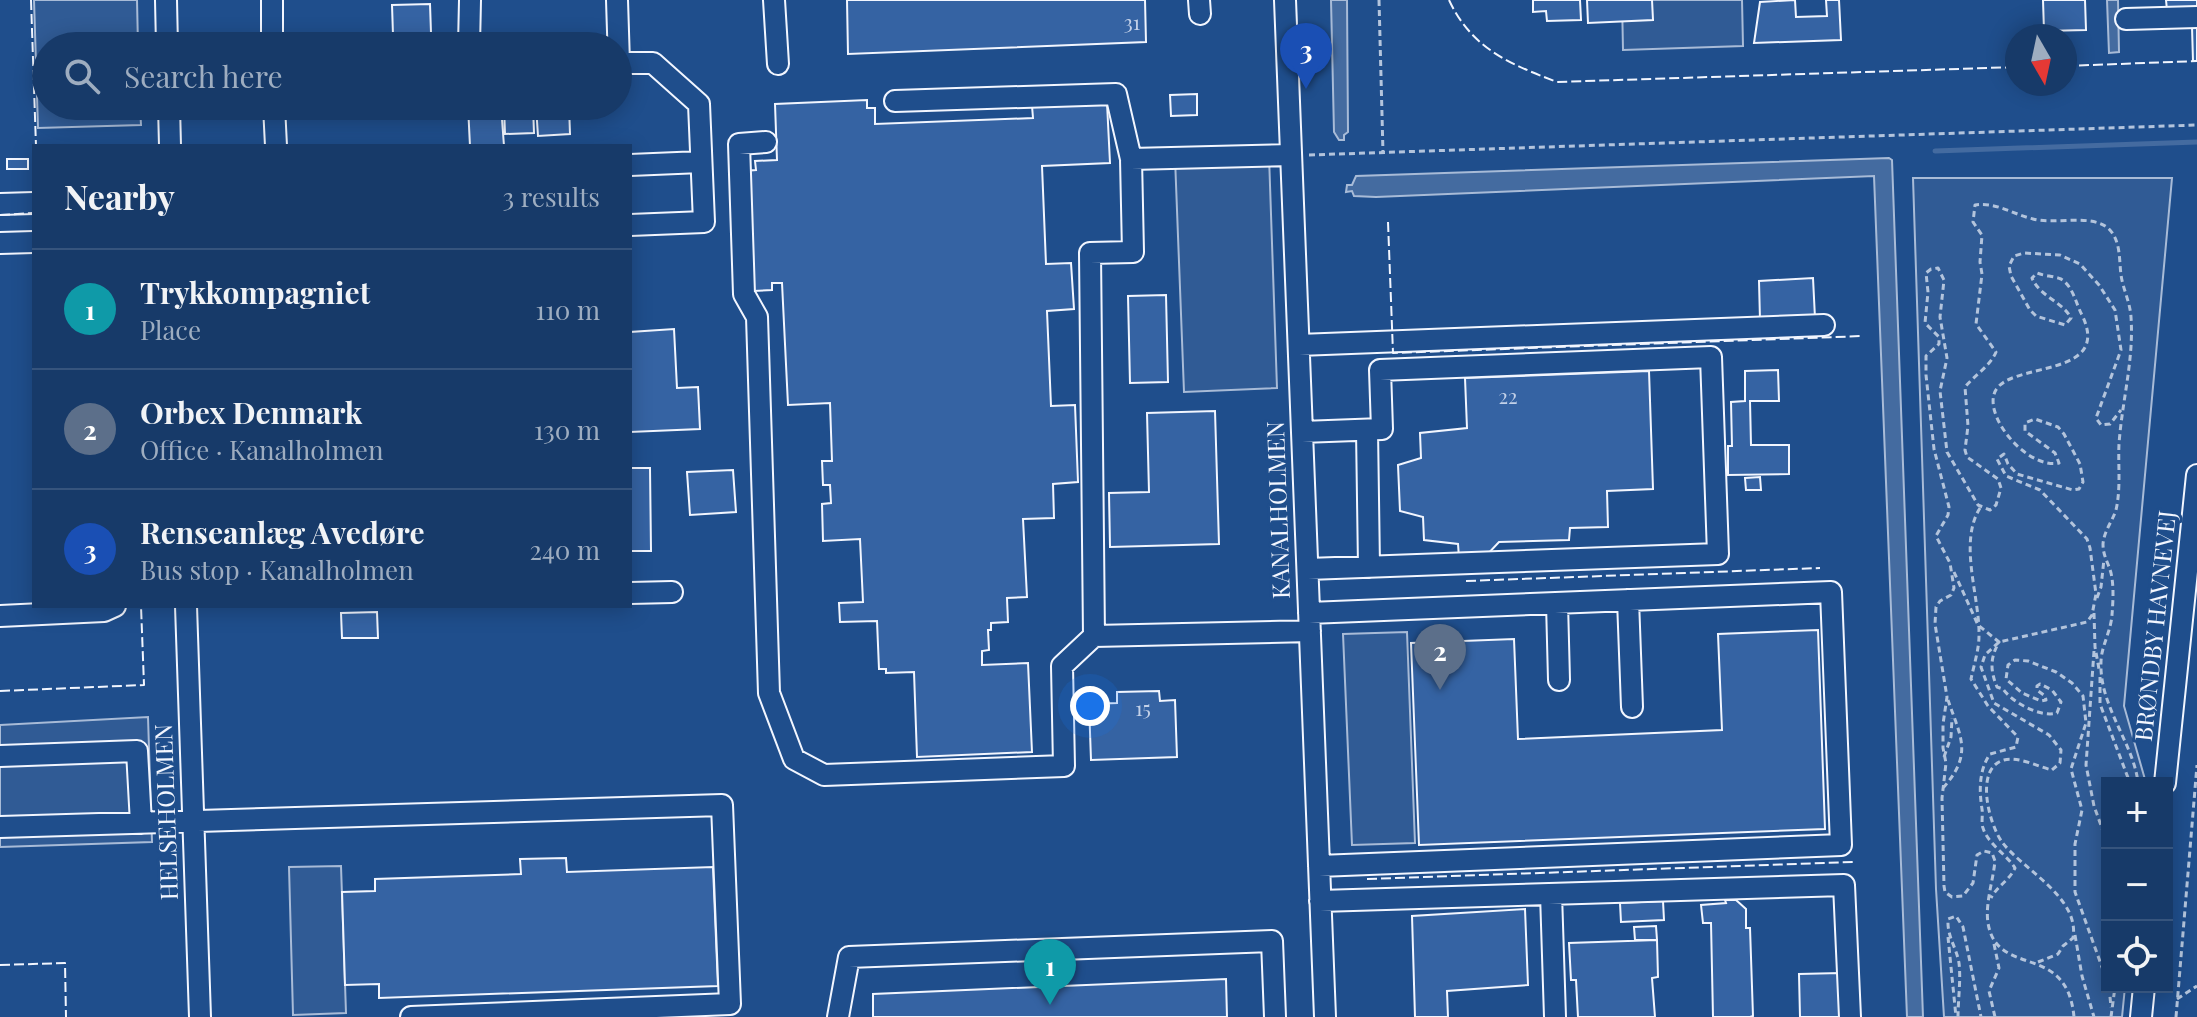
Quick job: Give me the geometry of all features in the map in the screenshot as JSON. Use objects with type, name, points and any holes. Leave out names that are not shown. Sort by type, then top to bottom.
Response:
[{"type":"street","points":[[166,0],[167,32]]},
{"type":"street","points":[[272,0],[272,32]]},
{"type":"street","points":[[469,32],[470,0]]},
{"type":"street","points":[[617,0],[618,32]]},
{"type":"street","points":[[774,0],[778,64]]},
{"type":"street","name":"KANALHOLMEN","points":[[1285,0],[1325,1017]]},
{"type":"street","points":[[2126,19],[2197,17]]},
{"type":"street","points":[[632,63],[653,63],[699,104],[704,222],[632,225]]},
{"type":"street","points":[[895,101],[1116,94],[1131,159],[1133,252],[1090,253],[1094,636]]},
{"type":"street","points":[[169,120],[170,144]]},
{"type":"street","points":[[275,120],[276,144]]},
{"type":"street","points":[[766,142],[739,144],[744,294],[757,317],[769,693],[794,759],[824,775],[1064,766],[1062,666],[1094,636],[1557,603],[1831,592],[1841,845],[1319,866]]},
{"type":"street","points":[[1131,159],[1291,155]]},
{"type":"street","points":[[632,165],[701,162]]},
{"type":"street","points":[[0,204],[32,203]]},
{"type":"street","points":[[0,243],[32,242]]},
{"type":"street","points":[[1299,345],[1824,325]]},
{"type":"street","points":[[1302,432],[1382,429],[1380,370],[1711,357],[1718,554],[1308,569]]},
{"type":"street","points":[[1367,430],[1369,567]]},
{"type":"street","name":"BRØNDBY HAVNEVEJ","points":[[2166,777],[2197,475]]},
{"type":"street","points":[[632,593],[672,592]]},
{"type":"street","points":[[1628,600],[1632,707]]},
{"type":"street","points":[[1557,603],[1559,680]]},
{"type":"street","points":[[0,616],[104,611],[111,608]]},
{"type":"street","name":"HELSEHOLMEN","points":[[186,608],[200,1017]]},
{"type":"street","points":[[0,756],[137,751],[141,823]]},
{"type":"street","points":[[0,827],[722,805],[730,1004],[411,1017]]},
{"type":"street","points":[[1320,901],[1844,885],[1850,1017]]},
{"type":"street","points":[[1551,894],[1555,1017]]},
{"type":"street","points":[[838,1017],[849,957],[1272,941],[1275,1017]]},
{"type":"street","points":[[2141,1017],[2143,993]]},
{"type":"path","points":[[1379,0],[1383,153]]},
{"type":"path","points":[[1291,155],[2197,125]]},
{"type":"path","points":[[1999,642],[1978,625],[1936,536],[1949,507],[1934,449],[1926,375],[1926,356],[1939,344],[1939,337],[1925,323],[1926,273],[1938,268],[1944,280],[1940,317],[1947,358],[1940,391],[1947,452],[1981,507],[1990,510],[1996,505],[2001,488],[1998,479],[1967,457],[1965,450],[1968,426],[1965,387],[1993,360],[1996,352],[1976,324],[1982,274],[1982,235],[1973,222],[1975,205],[1990,203],[2033,219],[2092,221],[2108,228],[2118,242],[2122,281],[2131,317],[2130,369],[2119,446],[2119,486],[2115,512],[2106,531],[2101,587],[2092,615],[2087,622],[1999,642],[1985,655],[1981,667],[1994,703],[2049,735],[2057,742],[2062,757],[2052,770],[2003,760],[1993,766],[1987,779],[1987,794],[1993,827],[2011,852],[2061,900],[2070,913],[2082,976],[2094,1017]]},
{"type":"path","points":[[2101,825],[2086,765],[2095,605],[2093,567],[2087,539],[2040,490],[2006,476],[1997,459],[2004,454],[2017,474],[2065,489],[2079,489],[2082,486],[2080,464],[2058,427],[2035,419],[2025,423],[2025,431],[2055,453],[2059,463],[2033,460],[2022,452],[1997,419],[1994,399],[2001,383],[2061,366],[2082,350],[2087,335],[2073,293],[2061,279],[2037,273],[2032,278],[2041,292],[2068,312],[2070,322],[2065,325],[2036,316],[2011,276],[2009,266],[2014,256],[2024,253],[2060,255],[2080,264],[2099,285],[2115,310],[2121,350],[2096,418],[2101,425],[2110,424],[2124,407]]},
{"type":"path","points":[[1981,507],[1971,525],[1971,561],[1980,638],[1971,679],[1988,706],[2018,737],[2016,747],[1990,754],[1984,763],[1979,799],[1982,828],[2015,868],[2010,879],[1998,886],[1989,901]]},
{"type":"path","points":[[2104,559],[2112,581],[2112,614],[2106,647],[2100,658],[2101,671],[2105,696],[2136,777]]},
{"type":"path","points":[[1943,788],[1958,770],[1964,746],[1947,697],[1935,624],[1936,607],[1951,595],[1954,588],[1950,563]]},
{"type":"path","points":[[1999,642],[1993,653],[1992,677],[1997,687],[2003,689],[2009,698],[2050,715],[2057,713],[2061,707],[2052,690],[2040,684],[2037,686],[2037,690],[2045,696],[2046,700],[2041,701],[2022,693],[2006,679],[2008,665],[2015,660],[2028,661],[2056,672],[2072,683],[2083,696],[2086,723],[2071,769],[2082,810],[2075,844],[2075,892],[2101,964]]},
{"type":"path","points":[[2094,644],[2100,675],[2100,704],[2128,777]]},
{"type":"path","points":[[1947,697],[1943,724],[1945,892],[1952,897],[1968,892],[1973,883],[1977,855],[1984,851],[1992,853],[1995,861],[1988,921],[1999,968],[1989,991],[1995,1017]]},
{"type":"path","points":[[1944,757],[1951,737],[1953,714]]},
{"type":"path","points":[[2176,1017],[2197,765]]},
{"type":"path","points":[[1957,1017],[1947,933],[1948,919],[1956,916],[1963,927],[1981,1017]]},
{"type":"path","points":[[2037,963],[2058,954],[2073,938],[2074,932]]},
{"type":"path","points":[[1994,940],[2007,955],[2037,963],[2059,978],[2072,1000],[2074,1017]]},
{"type":"path","points":[[2177,999],[2197,986]]},
{"type":"path","points":[[2110,993],[2112,1015]]},
{"type":"path","points":[[2112,1015],[2114,993]]},
{"type":"shaded area","points":[[34,0],[137,0],[138,32],[35,32]]},
{"type":"shaded area","points":[[1331,0],[1347,0],[1348,132],[1344,140],[1339,140],[1334,132]]},
{"type":"shaded area","points":[[1622,0],[1742,0],[1743,46],[1623,50]]},
{"type":"shaded area","points":[[2107,0],[2118,0],[2119,52],[2109,53]]},
{"type":"shaded area","points":[[38,120],[141,120],[141,125],[38,128]]},
{"type":"shaded area","points":[[1269,156],[1277,388],[1184,392],[1175,158]]},
{"type":"shaded area","points":[[1892,160],[1923,1017],[1907,1017],[1874,176],[1376,197],[1354,196],[1352,191],[1346,192],[1347,185],[1352,185],[1356,176]]},
{"type":"shaded area","points":[[1913,178],[2172,178],[2124,706],[2144,777],[2101,777],[2101,993],[2124,993],[2122,1017],[1944,1017],[1936,889]]},
{"type":"shaded area","points":[[1407,632],[1415,843],[1352,845],[1343,634]]},
{"type":"shaded area","points":[[148,717],[152,842],[0,847],[0,725]]},
{"type":"shaded area","points":[[341,866],[346,1013],[293,1015],[289,867]]},
{"type":"building","points":[[847,0],[1145,0],[1146,42],[848,54]]},
{"type":"building","points":[[1533,0],[1580,0],[1581,20],[1547,21],[1546,11],[1533,12]]},
{"type":"building","points":[[1587,0],[1652,0],[1653,20],[1588,23]]},
{"type":"building","points":[[1795,0],[1796,17],[1827,16],[1826,0],[1839,0],[1841,40],[1754,43],[1760,2]]},
{"type":"building","points":[[2043,0],[2085,0],[2086,30],[2077,30],[2077,24],[2044,24]]},
{"type":"building","points":[[2166,0],[2197,0],[2197,8],[2167,10]]},
{"type":"building","points":[[430,4],[431,32],[393,32],[392,5]]},
{"type":"building","points":[[2192,27],[2197,27],[2197,61],[2193,61]]},
{"type":"building","points":[[1197,94],[1197,115],[1171,116],[1170,95]]},
{"type":"building","points":[[867,100],[867,108],[875,108],[875,124],[1033,118],[1032,106],[1107,103],[1110,163],[1042,166],[1046,264],[1071,263],[1074,309],[1047,311],[1051,406],[1075,405],[1078,482],[1053,484],[1054,518],[1023,519],[1027,597],[1007,598],[1008,622],[991,623],[991,630],[988,630],[989,650],[982,651],[982,665],[1028,663],[1032,752],[917,757],[914,672],[886,673],[886,669],[879,669],[877,621],[840,622],[839,603],[863,602],[860,539],[823,541],[822,504],[831,503],[830,485],[823,485],[822,461],[832,461],[830,403],[788,405],[782,283],[772,283],[772,290],[753,291],[743,171],[756,170],[755,161],[777,160],[775,104]]},
{"type":"building","points":[[469,120],[502,120],[504,144],[470,144]]},
{"type":"building","points":[[504,120],[534,120],[534,133],[505,134]]},
{"type":"building","points":[[537,120],[570,120],[570,134],[538,136]]},
{"type":"building","points":[[7,159],[28,159],[28,169],[7,169]]},
{"type":"building","points":[[1813,278],[1815,318],[1760,320],[1759,281]]},
{"type":"building","points":[[1166,295],[1168,382],[1130,383],[1128,296]]},
{"type":"building","points":[[674,329],[677,388],[698,387],[700,429],[632,432],[632,332]]},
{"type":"building","points":[[1778,370],[1779,401],[1750,401],[1751,445],[1789,445],[1789,474],[1728,475],[1728,446],[1732,446],[1731,402],[1745,401],[1745,371]]},
{"type":"building","points":[[1649,371],[1653,489],[1607,491],[1608,527],[1570,528],[1569,540],[1499,542],[1484,558],[1459,558],[1458,544],[1424,540],[1423,517],[1400,511],[1398,465],[1421,458],[1420,433],[1467,428],[1465,378]]},
{"type":"building","points":[[1215,411],[1219,544],[1110,547],[1109,493],[1149,492],[1147,413]]},
{"type":"building","points":[[632,468],[650,468],[651,551],[632,551]]},
{"type":"building","points":[[733,470],[736,512],[690,515],[687,472]]},
{"type":"building","points":[[1760,477],[1761,490],[1746,490],[1745,478]]},
{"type":"building","points":[[377,612],[378,638],[342,638],[341,613]]},
{"type":"building","points":[[1818,630],[1825,829],[1419,845],[1411,643],[1514,639],[1518,739],[1722,730],[1718,634]]},
{"type":"building","points":[[1159,691],[1160,701],[1175,700],[1177,757],[1091,760],[1089,704],[1117,703],[1117,692]]},
{"type":"building","points":[[566,858],[567,872],[713,867],[718,986],[379,998],[379,984],[345,985],[342,892],[375,891],[375,879],[521,874],[520,859]]},
{"type":"building","points":[[1725,900],[1736,900],[1746,909],[1746,928],[1750,928],[1753,1016],[1750,1017],[1713,1017],[1711,923],[1703,923],[1701,905],[1726,903]]},
{"type":"building","points":[[1663,901],[1664,920],[1621,922],[1620,903]]},
{"type":"building","points":[[1525,909],[1528,985],[1447,991],[1448,1017],[1415,1017],[1412,916]]},
{"type":"building","points":[[1656,926],[1657,940],[1635,940],[1634,927]]},
{"type":"building","points":[[1657,940],[1658,977],[1652,978],[1655,1017],[1578,1017],[1576,980],[1571,980],[1569,943]]},
{"type":"building","points":[[1840,973],[1842,1017],[1800,1017],[1799,974]]},
{"type":"building","points":[[1226,979],[1227,1017],[873,1017],[873,994]]},
{"type":"waterway","points":[[1935,151],[2197,142]]},
{"type":"fence","points":[[31,0],[32,32]]},
{"type":"fence","points":[[1449,0],[1469,31],[1494,53],[1557,82],[2005,67]]},
{"type":"fence","points":[[2077,66],[2197,61]]},
{"type":"fence","points":[[35,120],[36,144]]},
{"type":"fence","points":[[0,215],[32,213]]},
{"type":"fence","points":[[1388,222],[1393,353],[1863,336]]},
{"type":"fence","points":[[1466,581],[1820,568]]},
{"type":"fence","points":[[0,691],[144,685],[141,608]]},
{"type":"fence","points":[[1367,879],[1853,862]]},
{"type":"fence","points":[[0,965],[65,963],[66,1017]]},
{"type":"place","name":"Renseanlæg Avedøre","points":[[1306,89]]},
{"type":"place","name":"Orbex Denmark","points":[[1440,690]]},
{"type":"place","name":"Trykkompagniet","points":[[1050,1005]]}]
